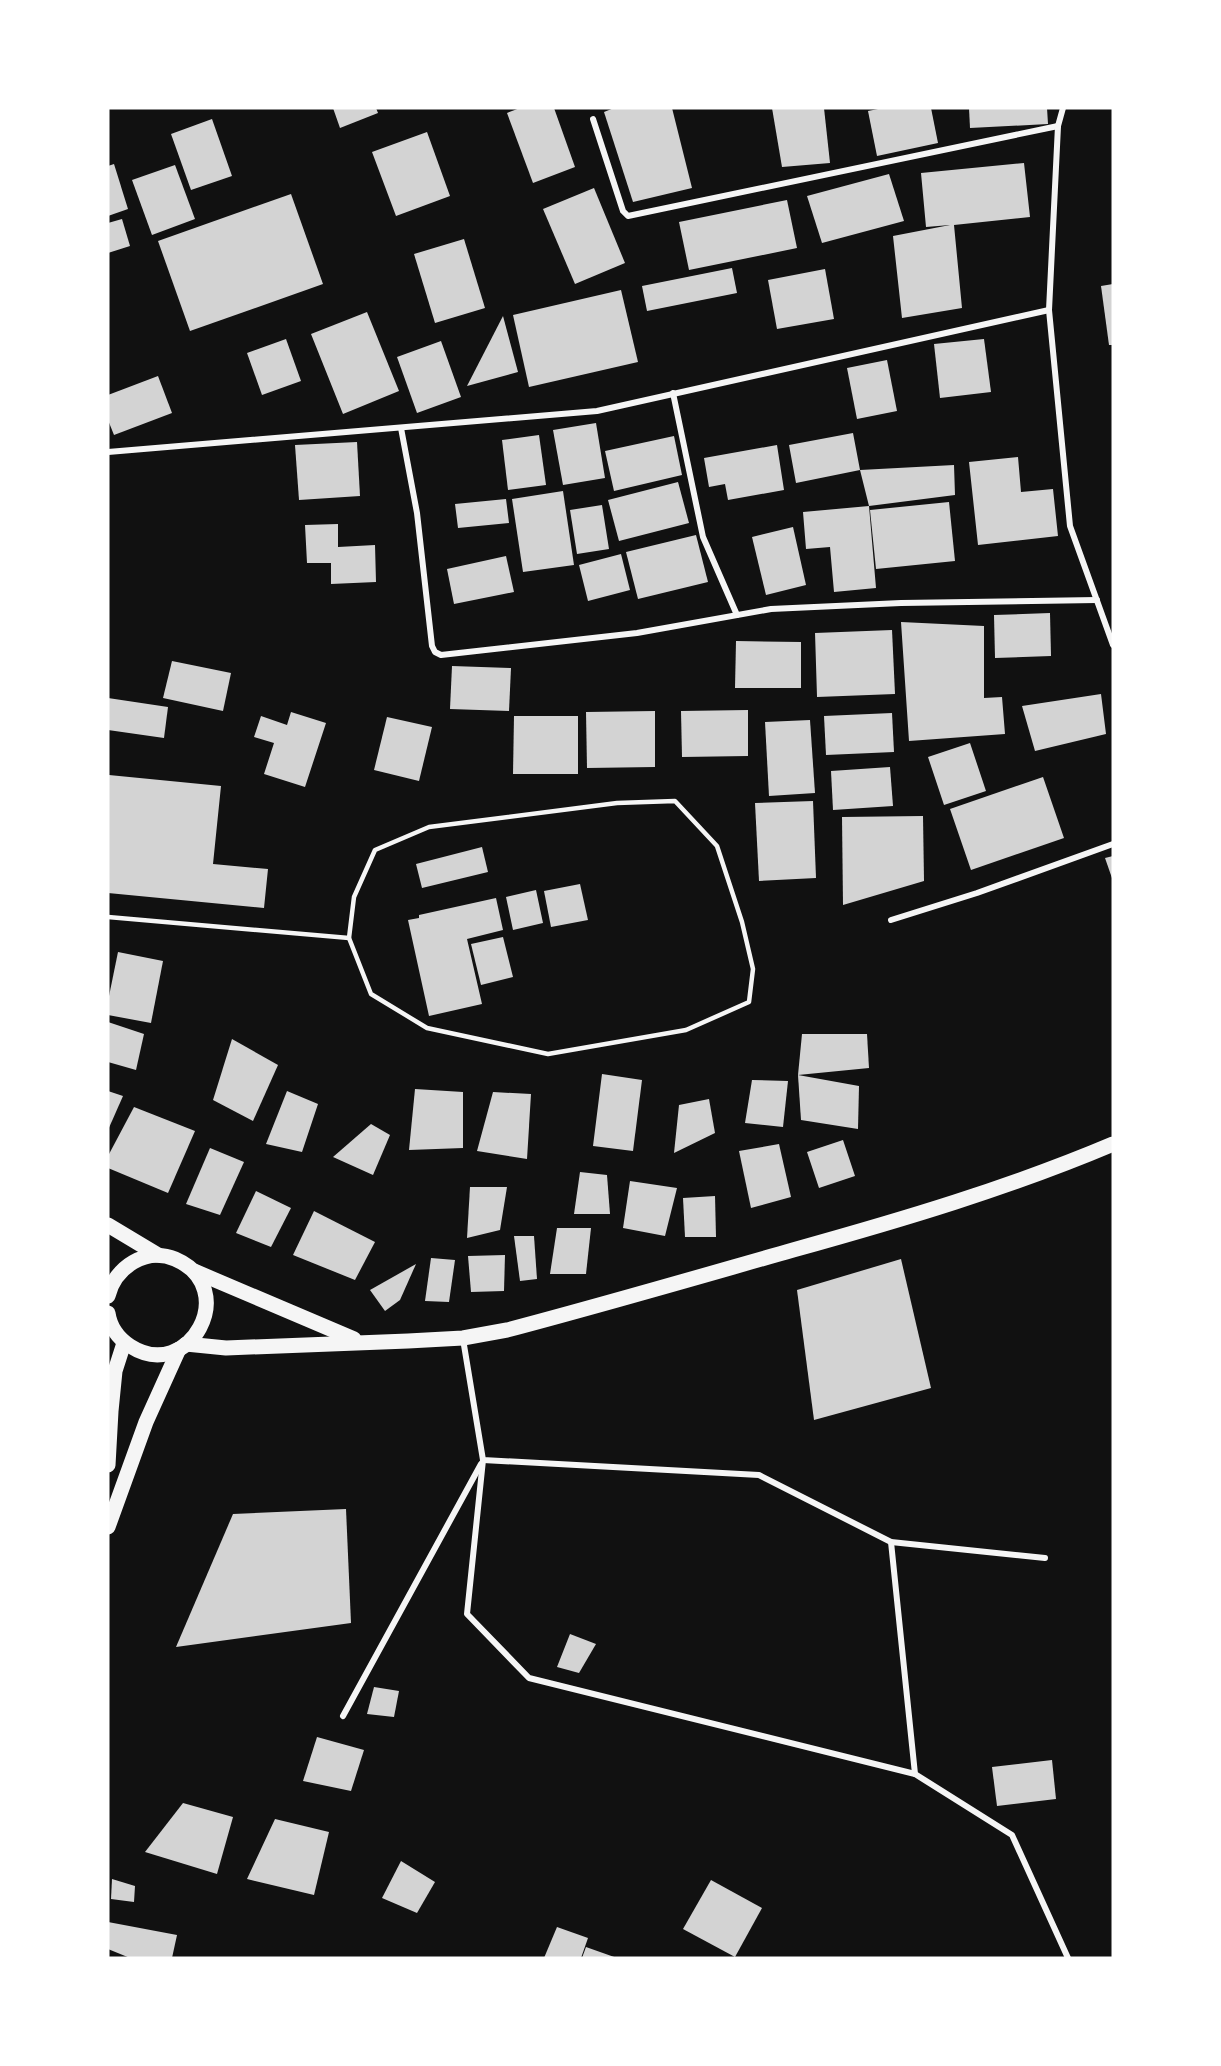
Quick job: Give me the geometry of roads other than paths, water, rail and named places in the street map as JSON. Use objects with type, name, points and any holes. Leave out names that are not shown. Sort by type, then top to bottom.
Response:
[{"type":"main road","points":[[183,1347],[226,1348],[463,1338],[554,1317],[881,1225],[1065,1165],[1113,1144]]},
{"type":"main road","points":[[108,1225],[158,1255]]},
{"type":"main road","points":[[108,1294],[113,1281],[122,1270],[145,1257],[158,1255],[171,1257],[192,1270],[359,1342]]},
{"type":"main road","points":[[108,1313],[114,1330],[124,1343],[141,1352],[170,1353],[183,1347],[197,1335],[206,1309],[206,1294],[192,1270]]},
{"type":"main road","points":[[108,1465],[115,1371],[124,1343]]},
{"type":"main road","points":[[108,1527],[146,1422],[183,1347]]},
{"type":"street","points":[[1063,108],[1058,126],[1049,310],[1070,526],[1113,645]]},
{"type":"street","points":[[593,119],[623,211],[628,216],[1058,126]]},
{"type":"street","points":[[108,452],[597,411],[1049,310]]},
{"type":"street","points":[[673,393],[703,537],[737,615]]},
{"type":"street","points":[[401,428],[417,513],[432,646],[435,652],[441,655],[637,633],[771,609],[901,603],[1097,600]]},
{"type":"street","points":[[891,920],[977,893],[1113,844]]},
{"type":"street","points":[[463,1338],[483,1460],[467,1614],[530,1678],[915,1774],[1012,1835],[1068,1958]]},
{"type":"street","points":[[483,1460],[759,1475],[891,1542],[1045,1558]]},
{"type":"street","points":[[342,1716],[483,1460]]},
{"type":"street","points":[[891,1542],[915,1774]]},
{"type":"lane","points":[[675,801],[717,846],[742,922],[753,969],[749,1002],[686,1030],[548,1054],[427,1028],[370,994],[349,938],[354,897],[375,850],[429,827],[617,803],[675,801]]},
{"type":"lane","points":[[108,917],[349,938]]}]
